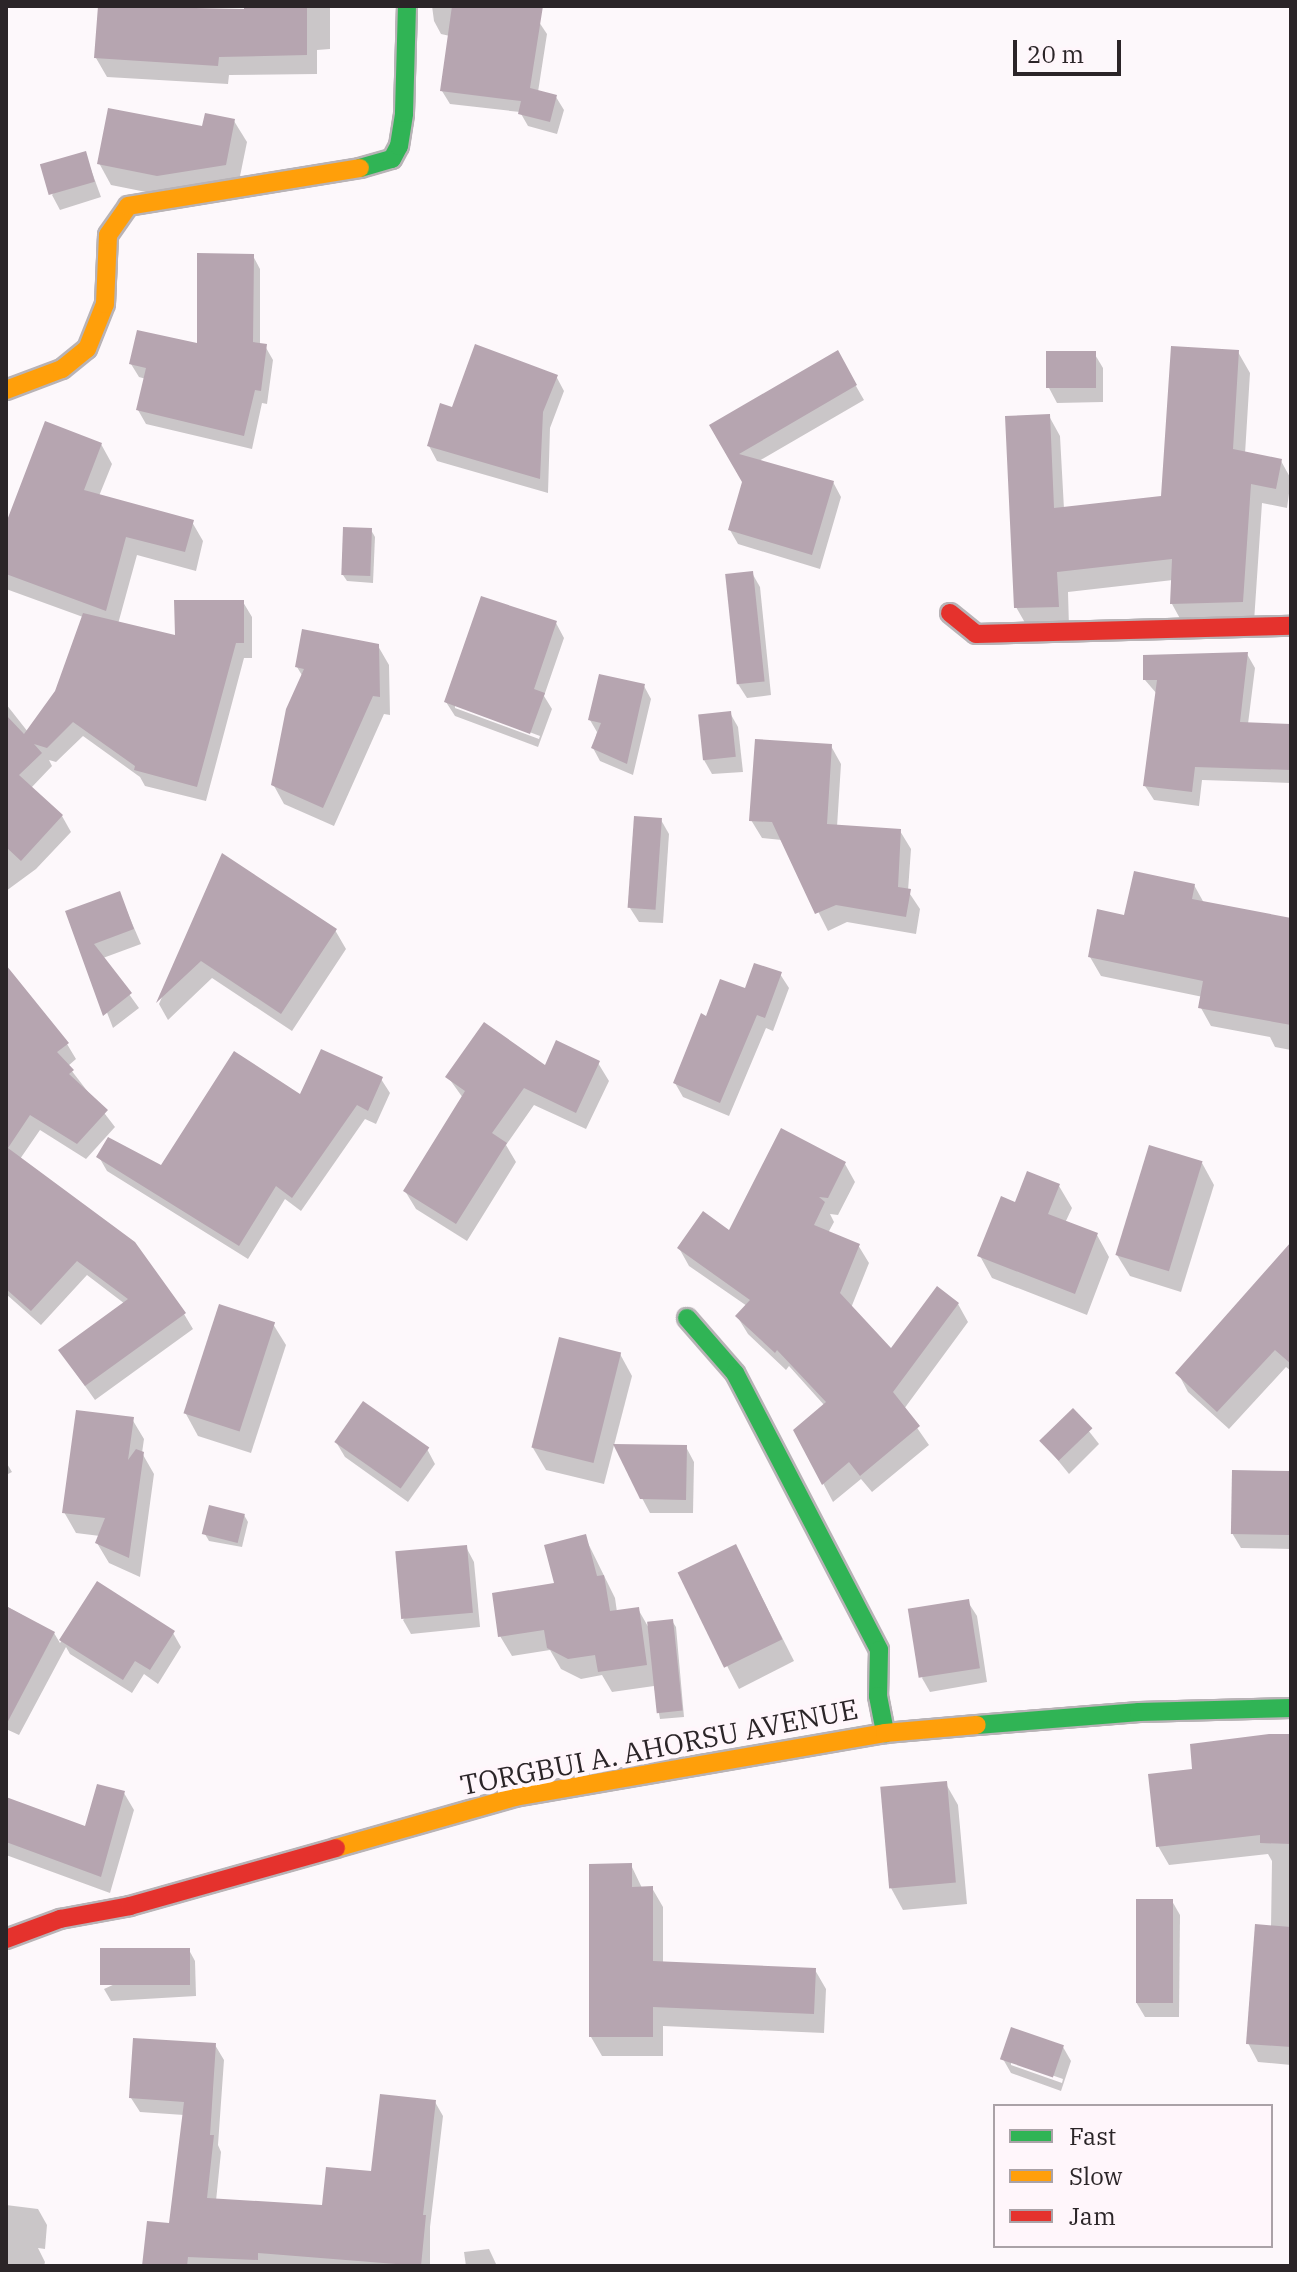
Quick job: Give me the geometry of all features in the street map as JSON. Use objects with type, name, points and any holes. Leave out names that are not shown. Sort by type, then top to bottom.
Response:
[{"type":"street","points":[[6,390],[62,369],[87,349],[105,304],[108,235],[128,206],[378,165],[392,159],[399,146],[404,113],[407,6]]},
{"type":"street","points":[[950,613],[976,634],[1291,626]]},
{"type":"street","points":[[687,1318],[735,1373],[879,1650],[878,1696],[885,1733]]},
{"type":"street","name":"TORGBUI A. AHORSU AVENUE","points":[[6,1939],[60,1919],[130,1906],[515,1797],[885,1733],[1139,1712],[1291,1708]]},
{"type":"building","points":[[98,6],[244,9],[244,6],[307,6],[307,55],[219,57],[218,66],[94,58]]},
{"type":"building","points":[[452,6],[543,6],[530,88],[557,95],[550,122],[518,114],[521,101],[440,91]]},
{"type":"building","points":[[108,108],[202,126],[205,113],[235,119],[226,165],[157,176],[97,164]]},
{"type":"building","points":[[86,151],[95,182],[49,195],[40,164]]},
{"type":"building","points":[[197,253],[254,254],[253,342],[267,344],[261,391],[255,390],[244,436],[136,410],[146,368],[129,364],[137,330],[197,343]]},
{"type":"building","points":[[475,344],[558,375],[543,412],[540,479],[427,446],[440,403],[452,407]]},
{"type":"building","points":[[1171,346],[1239,350],[1233,449],[1282,459],[1276,489],[1251,484],[1243,602],[1170,604],[1172,559],[1057,572],[1059,607],[1014,608],[1005,416],[1050,414],[1054,508],[1161,496]]},
{"type":"building","points":[[838,350],[857,385],[739,454],[834,481],[812,555],[728,530],[742,482],[709,425]]},
{"type":"building","points":[[1046,351],[1096,351],[1096,388],[1046,388]]},
{"type":"building","points":[[45,421],[102,443],[84,490],[194,520],[185,552],[126,537],[106,611],[6,574],[6,523]]},
{"type":"building","points":[[343,527],[372,528],[370,576],[341,575]]},
{"type":"building","points":[[753,571],[765,681],[737,684],[725,574]]},
{"type":"building","points":[[481,596],[557,621],[534,689],[545,693],[530,734],[444,702]]},
{"type":"building","points":[[174,600],[244,600],[244,643],[236,643],[197,787],[134,770],[135,766],[73,722],[47,748],[34,744],[42,753],[19,775],[63,815],[21,861],[6,847],[6,715],[24,734],[55,691],[83,613],[175,635]]},
{"type":"building","points":[[302,629],[379,644],[380,697],[373,696],[323,808],[271,785],[286,709],[304,669],[295,667]]},
{"type":"building","points":[[1248,652],[1240,722],[1291,724],[1291,770],[1195,767],[1192,792],[1143,786],[1157,680],[1143,680],[1143,655]]},
{"type":"building","points":[[599,674],[645,684],[627,764],[591,748],[601,723],[588,720]]},
{"type":"building","points":[[731,711],[736,757],[703,760],[698,714]]},
{"type":"building","points":[[755,739],[832,744],[827,824],[901,829],[898,887],[911,889],[906,917],[836,905],[815,914],[772,822],[749,821]]},
{"type":"building","points":[[634,816],[662,818],[656,910],[628,908]]},
{"type":"building","points":[[222,853],[337,929],[281,1014],[201,961],[156,1003]]},
{"type":"building","points":[[1134,871],[1195,884],[1192,899],[1291,918],[1291,1025],[1198,1008],[1203,981],[1088,957],[1097,909],[1124,915]]},
{"type":"building","points":[[120,891],[134,929],[94,944],[132,993],[103,1016],[65,911]]},
{"type":"building","points":[[754,963],[782,972],[765,1018],[757,1015],[720,1103],[673,1083],[701,1013],[706,1016],[720,979],[745,988]]},
{"type":"building","points":[[6,965],[69,1043],[57,1052],[74,1070],[69,1074],[108,1110],[77,1144],[30,1115],[8,1148],[135,1242],[186,1313],[85,1386],[58,1350],[128,1299],[77,1261],[31,1311],[6,1289]]},
{"type":"building","points":[[484,1022],[545,1065],[556,1040],[600,1061],[576,1113],[524,1088],[492,1133],[507,1143],[456,1224],[403,1191],[465,1091],[445,1077]]},
{"type":"building","points":[[321,1049],[383,1077],[368,1111],[357,1105],[292,1198],[276,1186],[239,1246],[96,1157],[108,1137],[161,1165],[234,1051],[300,1094]]},
{"type":"building","points":[[781,1128],[846,1162],[828,1198],[819,1197],[825,1202],[814,1225],[860,1244],[840,1293],[891,1348],[937,1286],[959,1303],[893,1392],[920,1426],[860,1476],[849,1462],[822,1485],[793,1430],[826,1402],[777,1350],[775,1353],[735,1316],[750,1300],[677,1248],[703,1211],[729,1230]]},
{"type":"building","points":[[1149,1145],[1203,1161],[1169,1271],[1115,1255]]},
{"type":"building","points":[[1027,1171],[1060,1184],[1048,1214],[1098,1233],[1075,1294],[977,1256],[1001,1196],[1015,1202]]},
{"type":"building","points":[[1291,1242],[1291,1364],[1275,1350],[1217,1412],[1175,1373]]},
{"type":"building","points":[[219,1304],[275,1322],[240,1432],[183,1413]]},
{"type":"building","points":[[559,1337],[621,1352],[594,1463],[531,1448]]},
{"type":"building","points":[[363,1401],[429,1447],[401,1488],[334,1442]]},
{"type":"building","points":[[1073,1408],[1092,1428],[1059,1461],[1039,1441]]},
{"type":"building","points":[[76,1410],[134,1417],[128,1460],[136,1449],[144,1452],[129,1558],[95,1543],[105,1518],[62,1513]]},
{"type":"building","points":[[613,1444],[687,1445],[686,1500],[640,1499]]},
{"type":"building","points":[[1232,1470],[1291,1471],[1290,1535],[1231,1534]]},
{"type":"building","points":[[209,1505],[245,1514],[238,1543],[202,1534]]},
{"type":"building","points":[[586,1534],[597,1576],[604,1575],[610,1611],[639,1607],[647,1665],[598,1672],[595,1655],[568,1659],[547,1648],[544,1630],[498,1637],[492,1593],[554,1583],[544,1545]]},
{"type":"building","points":[[736,1544],[782,1639],[724,1668],[678,1572]]},
{"type":"building","points":[[467,1545],[473,1613],[401,1619],[395,1551]]},
{"type":"building","points":[[97,1581],[175,1631],[150,1670],[135,1661],[123,1680],[59,1640]]},
{"type":"building","points":[[969,1599],[980,1668],[919,1678],[908,1609]]},
{"type":"building","points":[[6,1606],[55,1632],[6,1725]]},
{"type":"building","points":[[673,1619],[683,1710],[657,1713],[647,1622]]},
{"type":"building","points":[[1291,1734],[1291,1844],[1260,1843],[1260,1835],[1156,1847],[1148,1774],[1192,1769],[1190,1744]]},
{"type":"building","points":[[947,1781],[956,1883],[889,1888],[880,1787]]},
{"type":"building","points":[[97,1784],[125,1791],[101,1877],[6,1842],[6,1797],[85,1826]]},
{"type":"building","points":[[632,1863],[632,1887],[653,1886],[653,1961],[816,1968],[814,2014],[653,2007],[653,2037],[589,2037],[589,1864]]},
{"type":"building","points":[[1136,1899],[1173,1899],[1173,2003],[1136,2003]]},
{"type":"building","points":[[1255,1924],[1291,1927],[1291,2047],[1246,2044]]},
{"type":"building","points":[[100,1948],[190,1948],[190,1985],[100,1985]]},
{"type":"building","points":[[1011,2027],[1064,2045],[1053,2077],[1000,2059]]},
{"type":"building","points":[[133,2038],[216,2043],[210,2135],[214,2135],[207,2198],[322,2205],[326,2167],[371,2171],[380,2094],[436,2100],[423,2215],[426,2215],[421,2266],[258,2253],[258,2260],[188,2257],[187,2266],[142,2266],[147,2221],[169,2223],[184,2102],[129,2098]]},
{"type":"traffic: fast","points":[[360,168],[392,159],[399,146],[404,113],[407,6]]},
{"type":"traffic: fast","points":[[687,1318],[735,1373],[879,1650],[878,1696],[885,1733]]},
{"type":"traffic: fast","points":[[977,1725],[1139,1712],[1291,1708]]},
{"type":"traffic: slow","points":[[6,390],[62,369],[87,349],[105,304],[108,235],[128,206],[360,168]]},
{"type":"traffic: slow","points":[[336,1848],[515,1797],[885,1733],[977,1725]]},
{"type":"traffic: jam","points":[[950,613],[976,634],[1291,626]]},
{"type":"traffic: jam","points":[[6,1939],[60,1919],[130,1906],[336,1848]]}]
